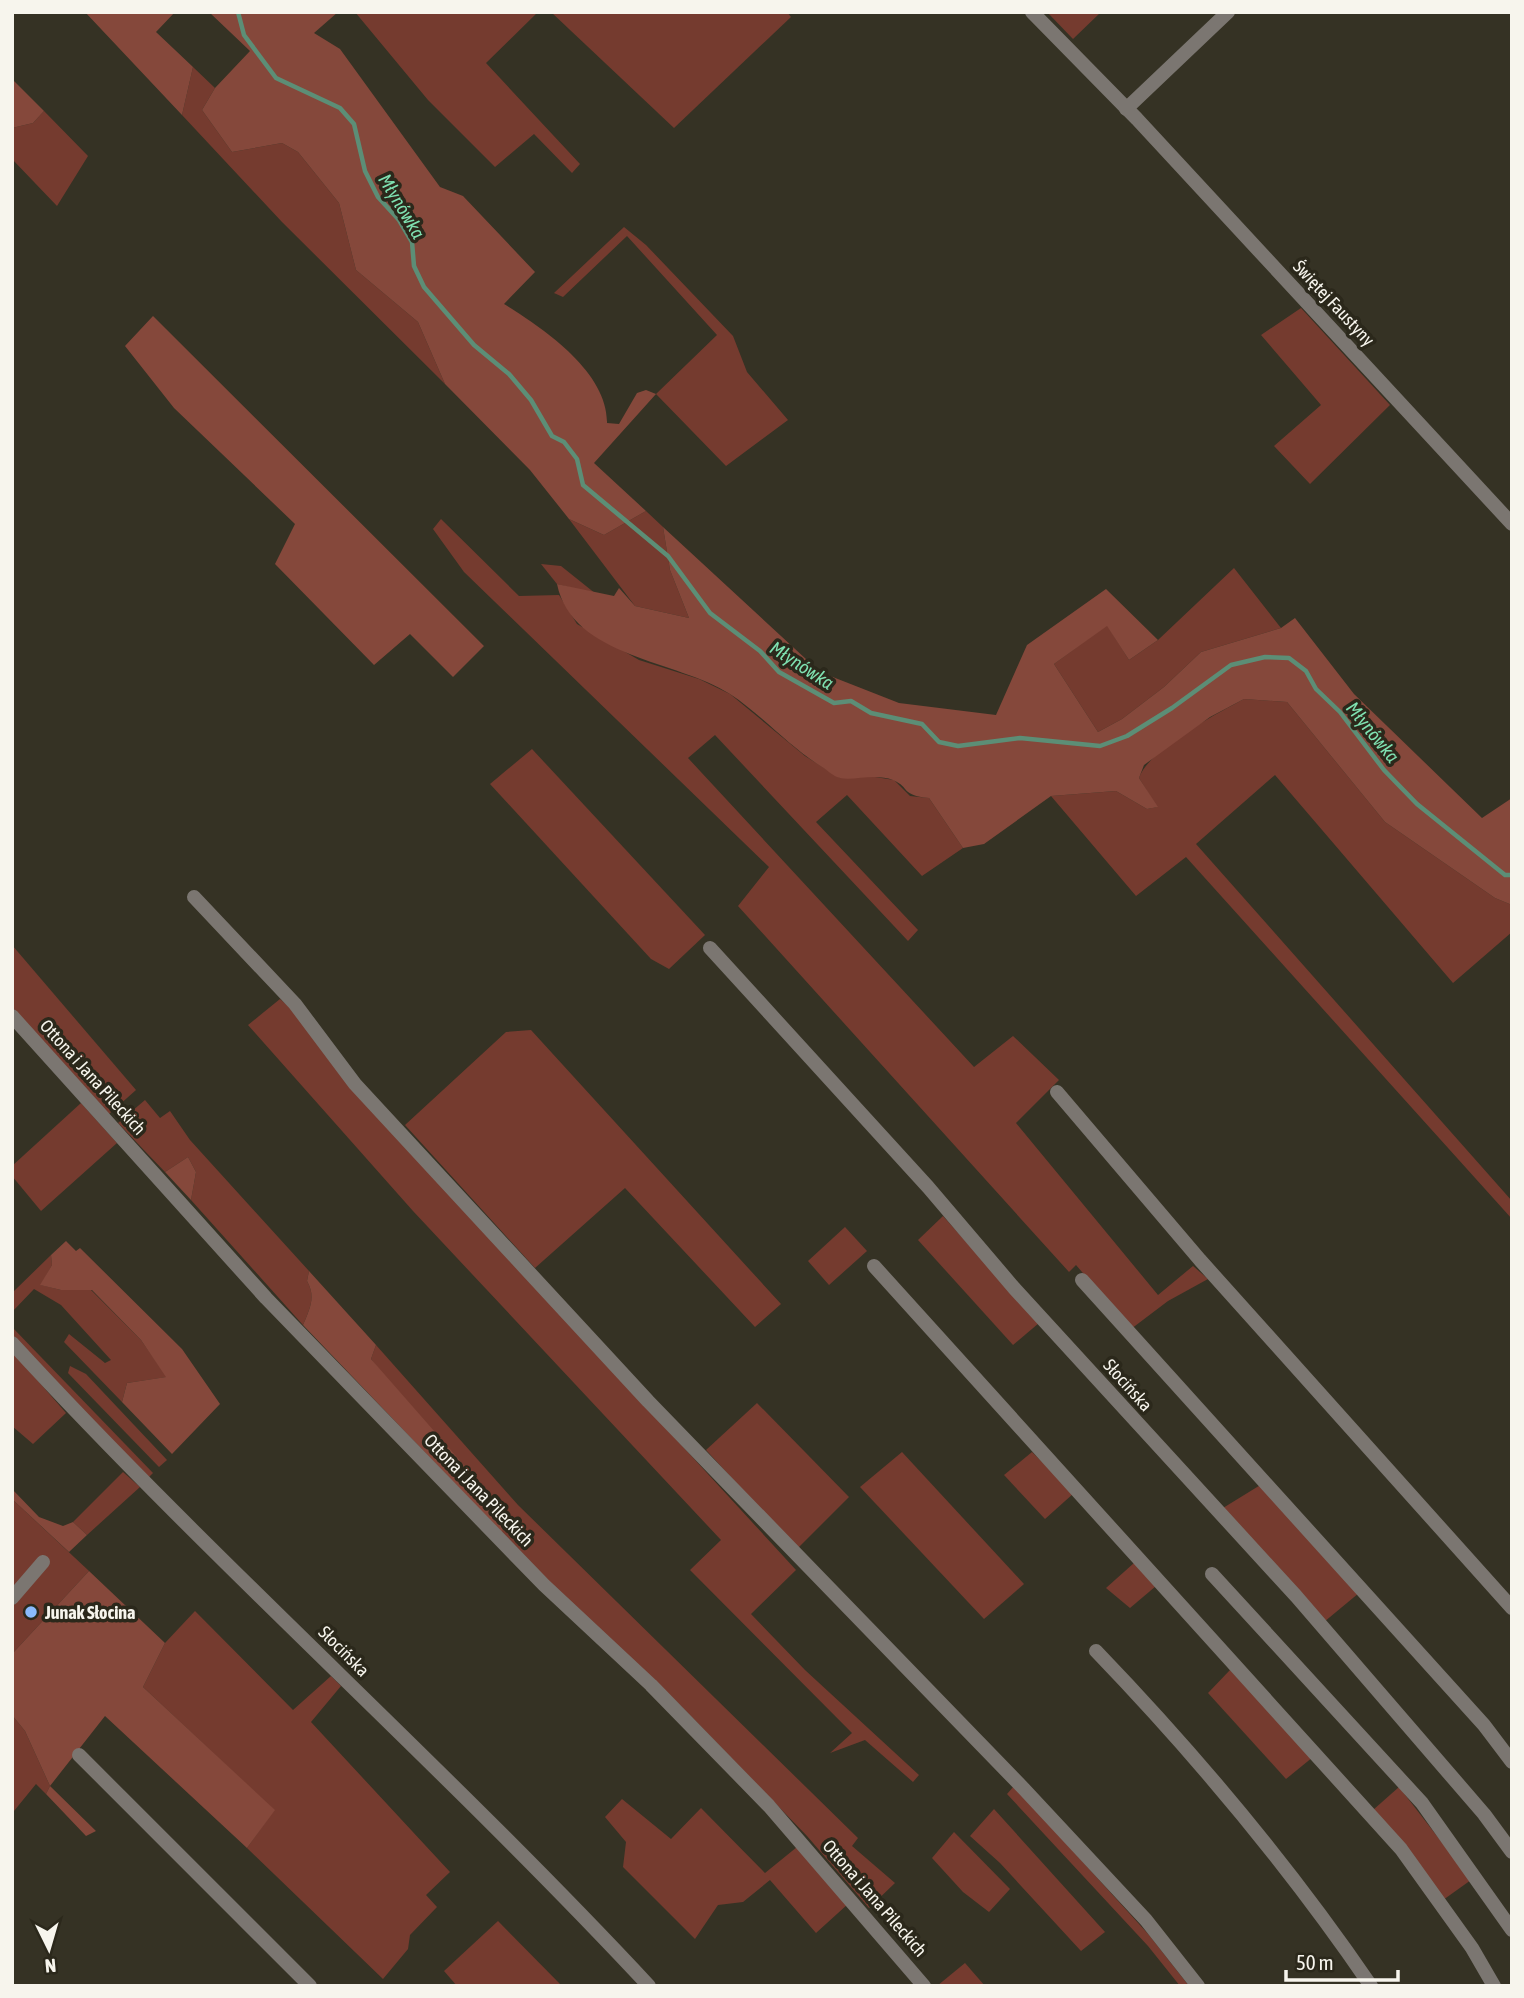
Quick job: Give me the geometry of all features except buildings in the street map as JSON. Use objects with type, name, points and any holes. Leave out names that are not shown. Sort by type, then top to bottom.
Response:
[{"type":"street","name":"Świętej Faustyny","points":[[1032,12],[1126,108],[1512,524]]},
{"type":"street","points":[[1126,108],[1227,12]]},
{"type":"street","points":[[194,897],[295,1004],[355,1084],[658,1411],[1024,1789],[1146,1920],[1198,1986]]},
{"type":"street","name":"Słocińska","points":[[710,948],[928,1187],[1014,1288],[1296,1596],[1484,1814],[1512,1852]]},
{"type":"street","name":"Ottona i Jana Pileckich","points":[[12,1016],[275,1308],[544,1585],[651,1685],[769,1806],[924,1986]]},
{"type":"street","points":[[1057,1093],[1217,1280],[1512,1608]]},
{"type":"street","points":[[874,1265],[1401,1849],[1472,1948],[1493,1986]]},
{"type":"street","points":[[1082,1280],[1484,1725],[1512,1762]]},
{"type":"street","name":"Słocińska","points":[[12,1343],[192,1532],[528,1859],[649,1986]]},
{"type":"street","points":[[12,1598],[43,1562]]},
{"type":"street","points":[[1212,1574],[1422,1802],[1512,1930]]},
{"type":"street","points":[[1096,1651],[1204,1767],[1287,1869],[1371,1986]]},
{"type":"street","points":[[79,1755],[310,1986]]},
{"type":"shaded area","points":[[85,12],[175,12],[156,32],[193,67],[182,115]]},
{"type":"shaded area","points":[[209,12],[338,12],[314,33],[340,49],[440,187],[463,196],[535,272],[504,304],[554,339],[585,369],[597,386],[607,423],[619,424],[637,393],[646,390],[656,394],[594,463],[646,511],[604,535],[569,519],[530,470],[445,384],[418,322],[356,270],[339,203],[298,152],[282,143],[232,152],[202,110],[215,88],[250,51]]},
{"type":"shaded area","points":[[355,12],[538,12],[486,63],[580,164],[572,173],[534,134],[495,167],[428,100]]},
{"type":"shaded area","points":[[551,12],[787,12],[791,17],[674,128]]},
{"type":"shaded area","points":[[1047,12],[1101,12],[1073,39]]},
{"type":"shaded area","points":[[193,67],[215,88],[202,110],[232,152],[282,143],[298,152],[339,203],[356,270],[418,322],[445,384],[282,222],[182,115]]},
{"type":"shaded area","points":[[12,79],[44,111],[33,123],[12,128]]},
{"type":"shaded area","points":[[44,111],[88,156],[57,206],[12,159],[12,128],[33,123]]},
{"type":"shaded area","points":[[624,227],[646,245],[733,336],[747,372],[788,420],[726,466],[656,394],[717,335],[627,236],[563,297],[554,293]]},
{"type":"shaded area","points":[[1301,308],[1390,405],[1310,484],[1274,446],[1321,405],[1261,335]]},
{"type":"shaded area","points":[[153,316],[484,646],[453,677],[410,634],[374,665],[275,564],[295,524],[174,408],[125,346]]},
{"type":"shaded area","points":[[646,511],[663,527],[670,570],[689,618],[635,606],[569,519],[604,535]]},
{"type":"shaded area","points":[[441,519],[519,596],[559,595],[577,624],[639,660],[699,679],[730,694],[805,756],[840,778],[863,775],[894,780],[910,796],[929,798],[963,848],[922,876],[847,795],[816,822],[918,930],[908,941],[715,735],[688,758],[974,1067],[1013,1036],[1059,1080],[1016,1123],[1158,1295],[1193,1266],[1208,1279],[1168,1301],[1131,1329],[1076,1265],[1069,1272],[738,906],[769,867],[464,572],[433,529]]},
{"type":"shaded area","points":[[663,527],[820,672],[899,703],[996,715],[1027,645],[1106,589],[1158,640],[1129,660],[1107,626],[1054,664],[1098,732],[1122,719],[1164,687],[1201,652],[1281,628],[1295,618],[1354,694],[1482,818],[1512,798],[1512,905],[1495,898],[1385,822],[1287,702],[1244,699],[1210,717],[1144,765],[1139,778],[1158,807],[1147,809],[1116,791],[1051,796],[984,844],[963,848],[929,798],[914,795],[899,783],[886,778],[846,779],[835,776],[798,750],[730,694],[630,654],[583,628],[567,609],[557,584],[614,596],[619,588],[635,606],[689,618],[670,570]]},
{"type":"shaded area","points":[[541,564],[561,566],[596,594],[557,584]]},
{"type":"shaded area","points":[[1234,568],[1281,628],[1201,652],[1164,687],[1122,719],[1098,732],[1054,664],[1107,625],[1129,660],[1158,640]]},
{"type":"shaded area","points":[[1244,699],[1287,702],[1385,822],[1495,898],[1512,905],[1512,932],[1453,983],[1275,775],[1196,844],[1512,1201],[1512,1219],[1186,857],[1136,896],[1051,796],[1116,791],[1147,809],[1157,807],[1139,778],[1145,767],[1185,733]]},
{"type":"shaded area","points":[[532,749],[705,935],[669,969],[651,959],[490,784]]},
{"type":"shaded area","points":[[12,945],[136,1090],[109,1114],[12,1007]]},
{"type":"shaded area","points":[[280,999],[294,1011],[496,1243],[796,1570],[751,1614],[805,1670],[919,1775],[913,1782],[865,1740],[830,1753],[852,1733],[690,1570],[721,1540],[413,1211],[248,1025]]},
{"type":"shaded area","points":[[531,1030],[781,1304],[755,1327],[625,1188],[535,1268],[405,1125],[506,1032]]},
{"type":"shaded area","points":[[145,1100],[160,1118],[170,1111],[190,1140],[309,1271],[307,1281],[311,1303],[303,1325],[191,1200],[196,1172],[188,1157],[165,1172],[118,1123]]},
{"type":"shaded area","points":[[81,1103],[117,1143],[41,1211],[12,1176],[12,1166]]},
{"type":"shaded area","points":[[188,1157],[196,1172],[191,1200],[165,1172]]},
{"type":"shaded area","points":[[943,1216],[1039,1323],[1013,1345],[918,1240]]},
{"type":"shaded area","points":[[845,1227],[867,1251],[829,1285],[808,1261]]},
{"type":"shaded area","points":[[66,1241],[76,1251],[80,1248],[182,1349],[220,1404],[172,1454],[122,1402],[127,1383],[166,1377],[141,1340],[92,1290],[61,1290],[40,1285],[52,1265],[51,1255]]},
{"type":"shaded area","points":[[51,1255],[52,1265],[41,1285],[61,1290],[91,1290],[141,1340],[167,1377],[127,1383],[122,1402],[64,1342],[69,1334],[105,1363],[111,1360],[61,1305],[34,1289],[12,1312],[12,1293]]},
{"type":"shaded area","points":[[309,1271],[376,1345],[371,1359],[505,1512],[502,1533],[303,1325],[311,1303],[307,1281]]},
{"type":"shaded area","points":[[12,1327],[153,1473],[147,1479],[12,1336]]},
{"type":"shaded area","points":[[376,1345],[518,1505],[858,1838],[852,1846],[895,1883],[869,1908],[807,1836],[681,1706],[554,1588],[502,1533],[371,1359]]},
{"type":"shaded area","points":[[12,1351],[66,1413],[33,1444],[12,1426]]},
{"type":"shaded area","points":[[70,1366],[86,1374],[167,1460],[159,1467],[68,1373]]},
{"type":"shaded area","points":[[757,1403],[849,1497],[797,1549],[706,1450]]},
{"type":"shaded area","points":[[902,1452],[1024,1584],[984,1619],[860,1487]]},
{"type":"shaded area","points":[[1032,1452],[1074,1493],[1045,1519],[1004,1475]]},
{"type":"shaded area","points":[[123,1472],[140,1487],[87,1535],[73,1522]]},
{"type":"shaded area","points":[[1262,1484],[1359,1593],[1324,1622],[1223,1508]]},
{"type":"shaded area","points":[[12,1489],[39,1517],[63,1526],[73,1522],[87,1535],[69,1552],[12,1499]]},
{"type":"shaded area","name":"Junak Słocina","points":[[12,1499],[89,1571],[12,1654]]},
{"type":"shaded area","points":[[1134,1563],[1156,1586],[1130,1608],[1106,1588]]},
{"type":"shaded area","points":[[89,1571],[165,1643],[143,1687],[275,1810],[247,1848],[105,1716],[50,1786],[25,1731],[12,1715],[12,1654]]},
{"type":"shaded area","points":[[195,1611],[293,1710],[331,1676],[341,1686],[311,1722],[450,1872],[426,1895],[437,1907],[410,1935],[408,1949],[383,1979],[247,1848],[274,1810],[143,1687],[165,1643]]},
{"type":"shaded area","points":[[1230,1670],[1313,1757],[1286,1779],[1208,1693]]},
{"type":"shaded area","points":[[12,1715],[25,1731],[50,1786],[46,1794],[36,1784],[14,1811]]},
{"type":"shaded area","points":[[50,1786],[96,1831],[86,1836],[46,1794]]},
{"type":"shaded area","points":[[1014,1786],[1149,1935],[1189,1986],[1180,1986],[1148,1946],[1007,1794]]},
{"type":"shaded area","points":[[1399,1787],[1471,1880],[1443,1900],[1373,1810]]},
{"type":"shaded area","points":[[622,1799],[671,1839],[701,1808],[765,1873],[797,1847],[848,1904],[816,1933],[770,1880],[743,1902],[718,1905],[695,1939],[623,1867],[626,1842],[605,1817]]},
{"type":"shaded area","points":[[994,1809],[1105,1932],[1081,1951],[1000,1863],[970,1836]]},
{"type":"shaded area","points":[[954,1832],[1010,1889],[989,1912],[963,1892],[932,1858]]},
{"type":"shaded area","points":[[498,1921],[562,1986],[457,1986],[444,1971]]},
{"type":"shaded area","points":[[965,1963],[985,1986],[937,1986]]},
{"type":"waterway","name":"Młynówka","points":[[238,12],[244,35],[276,78],[340,108],[354,124],[365,171],[378,197],[399,220],[412,242],[414,266],[424,287],[474,345],[509,374],[531,400],[552,436],[564,442],[577,459],[583,485],[668,556],[710,613],[760,651],[779,672],[834,703],[851,701],[871,713],[922,724],[939,742],[958,746],[1020,738],[1100,746],[1127,736],[1172,708],[1231,665],[1265,657],[1289,658],[1306,671],[1316,689],[1340,712],[1384,770],[1417,804],[1505,875],[1512,875]]},
{"type":"place","name":"Junak Słocina","points":[[31,1612]]}]
